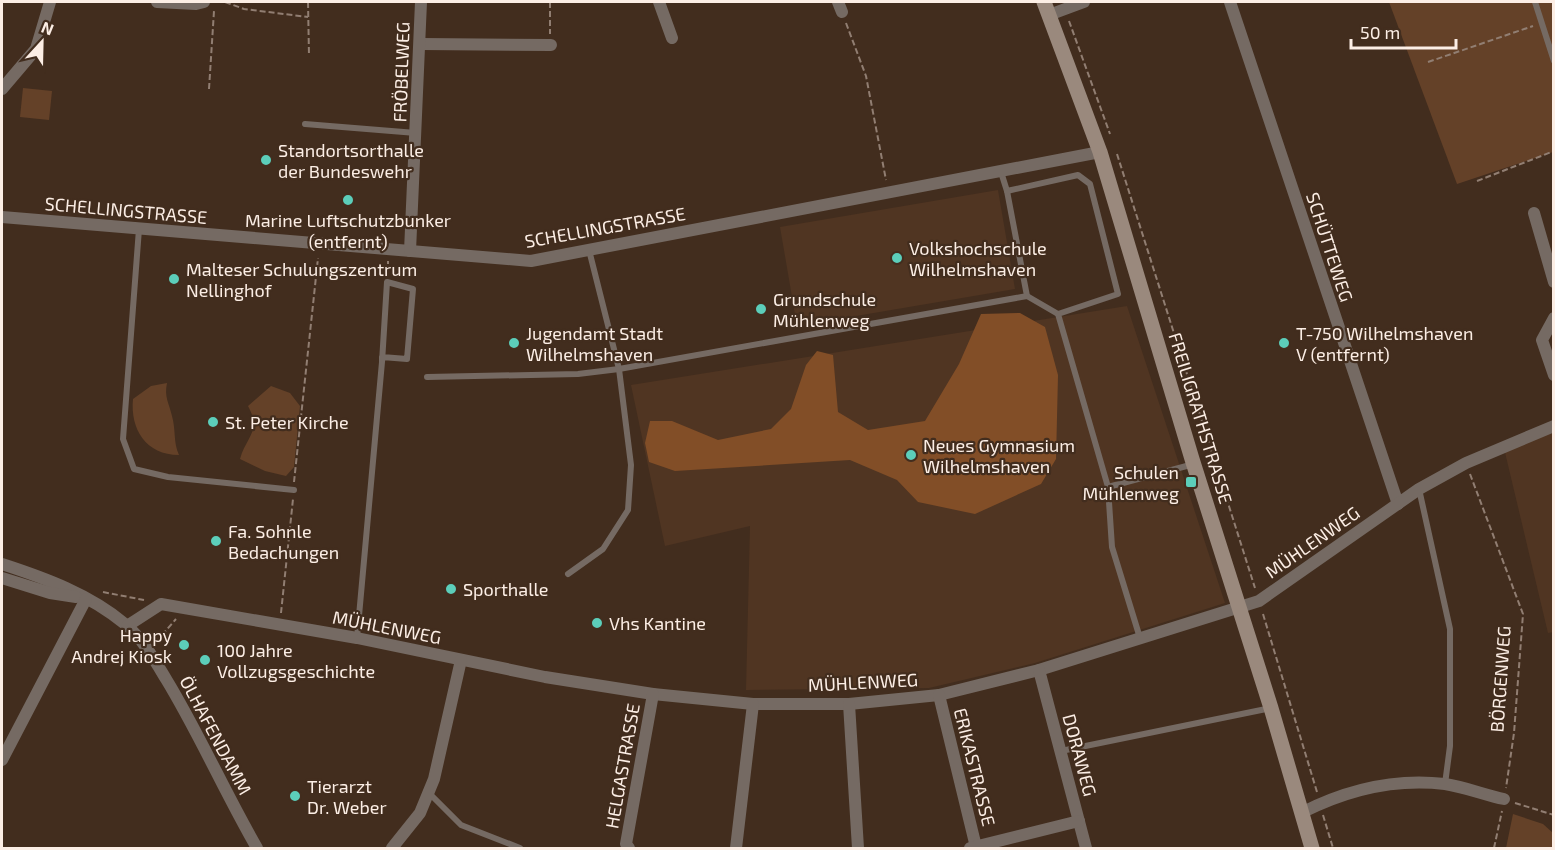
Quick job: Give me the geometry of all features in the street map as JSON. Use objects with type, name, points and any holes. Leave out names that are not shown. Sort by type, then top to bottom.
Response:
[{"type":"street","points":[[2,89],[36,49],[50,2]]},
{"type":"street","points":[[157,2],[196,4],[204,2]]},
{"type":"street","name":"FRÖBELWEG","points":[[410,251],[422,44],[421,2]]},
{"type":"street","points":[[660,2],[672,38]]},
{"type":"street","points":[[1046,8],[1065,9],[1084,2]]},
{"type":"street","name":"SCHÜTTEWEG","points":[[1230,2],[1398,504]]},
{"type":"street","name":"FREILIGRATHSTRASSE","points":[[1046,8],[1108,150],[1194,464],[1271,708],[1312,849]]},
{"type":"street","points":[[422,44],[551,45]]},
{"type":"street","name":"SCHELLINGSTRASSE","points":[[2,217],[531,261],[1108,150]]},
{"type":"street","points":[[1534,213],[1554,282]]},
{"type":"street","points":[[1554,318],[1542,340],[1554,375]]},
{"type":"street","name":"MÜHLENWEG","points":[[162,604],[653,694],[753,704],[849,704],[939,695],[1039,670],[1259,601],[1419,489],[1466,463],[1554,426]]},
{"type":"street","points":[[2,564],[54,581],[110,612],[144,644]]},
{"type":"street","points":[[2,578],[50,593],[86,599]]},
{"type":"street","points":[[2,759],[86,599]]},
{"type":"street","points":[[127,626],[162,604]]},
{"type":"street","name":"ÖLHAFENDAMM","points":[[144,644],[177,697],[257,849]]},
{"type":"street","points":[[392,849],[420,813],[434,779],[461,660]]},
{"type":"street","name":"DORAWEG","points":[[1039,670],[1086,849]]},
{"type":"street","name":"HELGASTRASSE","points":[[628,846],[653,694]]},
{"type":"street","name":"ERIKASTRASSE","points":[[939,695],[973,848]]},
{"type":"street","points":[[736,849],[753,704]]},
{"type":"street","points":[[849,704],[858,849]]},
{"type":"street","points":[[1301,813],[1320,803],[1378,784],[1445,784],[1504,800]]},
{"type":"street","points":[[973,848],[1079,821]]},
{"type":"lane","points":[[1535,2],[1554,61]]},
{"type":"lane","points":[[305,124],[417,133]]},
{"type":"lane","points":[[1001,172],[1027,296]]},
{"type":"lane","points":[[1006,191],[1078,175],[1090,184],[1118,294],[1058,314]]},
{"type":"lane","points":[[140,229],[123,439],[134,469],[168,477],[294,490]]},
{"type":"lane","points":[[568,574],[603,549],[628,510],[632,465],[619,369],[589,250]]},
{"type":"lane","points":[[357,639],[387,282],[413,289],[407,359],[382,357],[382,362]]},
{"type":"lane","points":[[427,377],[578,374],[619,369],[1027,296],[1058,314],[1108,487],[1112,547],[1140,639]]},
{"type":"lane","points":[[1108,487],[1194,464]]},
{"type":"lane","points":[[1419,489],[1450,629],[1450,746],[1445,784]]},
{"type":"lane","points":[[1061,751],[1271,708]]},
{"type":"lane","points":[[428,792],[461,825],[520,849]]},
{"type":"path","points":[[209,89],[215,2]]},
{"type":"path","points":[[225,2],[244,9],[308,17]]},
{"type":"path","points":[[308,2],[309,56]]},
{"type":"path","points":[[550,2],[551,45]]},
{"type":"path","points":[[840,7],[866,76],[889,193]]},
{"type":"path","points":[[1065,9],[1111,137]]},
{"type":"path","points":[[1428,62],[1541,23]]},
{"type":"path","points":[[1108,150],[1259,601],[1333,849]]},
{"type":"path","points":[[1477,181],[1554,151]]},
{"type":"path","points":[[280,625],[320,244]]},
{"type":"path","points":[[387,282],[389,250]]},
{"type":"path","name":"BÖRGENWEG","points":[[1466,463],[1522,614],[1514,733],[1494,849]]},
{"type":"path","points":[[86,599],[99,592],[123,594],[162,604]]},
{"type":"path","points":[[144,644],[178,617],[179,607]]},
{"type":"path","points":[[1504,800],[1554,815]]},
{"type":"shaded area","points":[[1389,2],[1553,2],[1553,152],[1457,184]]},
{"type":"shaded area","points":[[23,88],[52,91],[49,120],[20,117]]},
{"type":"shaded area","name":"Volkshochschule Wilhelmshaven","points":[[998,190],[1015,289],[797,326],[780,227]]},
{"type":"shaded area","name":"Neues Gymnasium Wilhelmshaven","points":[[1127,306],[1225,603],[1035,663],[929,688],[746,690],[750,526],[665,546],[631,385]]},
{"type":"shaded area","points":[[1020,313],[1045,327],[1058,375],[1056,459],[1041,484],[975,514],[918,502],[897,480],[850,460],[675,471],[649,462],[645,443],[650,421],[672,421],[718,440],[771,429],[791,409],[806,365],[817,351],[833,355],[838,412],[868,430],[925,421],[959,364],[981,314]]},
{"type":"shaded area","points":[[167,383],[166,396],[179,455],[167,454],[149,445],[142,438],[134,420],[133,399],[151,386]]},
{"type":"shaded area","points":[[271,386],[290,393],[300,406],[294,467],[286,476],[265,471],[240,459],[252,434],[254,422],[248,406]]},
{"type":"shaded area","points":[[1553,428],[1554,632],[1548,633],[1503,444]]},
{"type":"shaded area","points":[[1513,814],[1543,824],[1553,833],[1553,848],[1506,848]]},
{"type":"place","name":"Standortsorthalle der Bundeswehr","points":[[266,160]]},
{"type":"place","name":"Marine Luftschutzbunker (entfernt)","points":[[348,200]]},
{"type":"place","name":"Volkshochschule Wilhelmshaven","points":[[897,258]]},
{"type":"place","name":"Malteser Schulungszentrum Nellinghof","points":[[174,279]]},
{"type":"place","name":"Grundschule Mühlenweg","points":[[761,309]]},
{"type":"place","name":"Jugendamt Stadt Wilhelmshaven","points":[[514,343]]},
{"type":"place","name":"T-750 Wilhelmshaven V (entfernt)","points":[[1284,343]]},
{"type":"place","name":"St. Peter Kirche","points":[[213,422]]},
{"type":"place","name":"Neues Gymnasium Wilhelmshaven","points":[[911,455]]},
{"type":"place","name":"Schulen Mühlenweg","points":[[1191,482]]},
{"type":"place","name":"Fa. Sohnle Bedachungen","points":[[216,541]]},
{"type":"place","name":"Sporthalle","points":[[451,589]]},
{"type":"place","name":"Vhs Kantine","points":[[597,623]]},
{"type":"place","name":"Happy Andrej Kiosk","points":[[184,645]]},
{"type":"place","name":"100 Jahre Vollzugsgeschichte","points":[[205,660]]},
{"type":"place","name":"Tierarzt Dr. Weber","points":[[295,796]]}]
